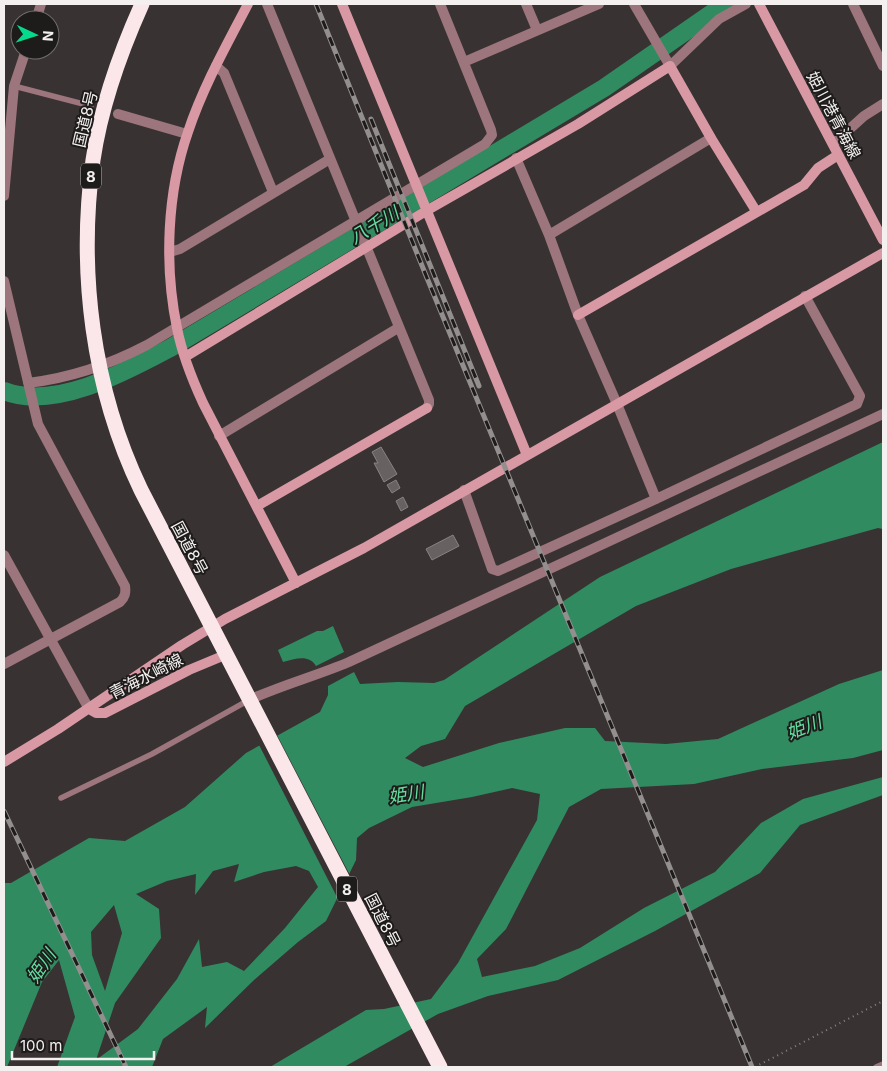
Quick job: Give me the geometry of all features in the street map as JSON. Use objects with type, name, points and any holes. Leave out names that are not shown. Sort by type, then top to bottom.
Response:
[{"type":"highway","name":"国道8号","points":[[142,4],[116,69],[94,158],[89,194],[87,261],[92,322],[106,395],[117,431],[134,475],[228,661],[440,1067]]},
{"type":"street","points":[[248,4],[206,86],[187,134],[175,182],[172,212],[170,252],[172,291],[177,328],[193,382],[296,583]]},
{"type":"street","points":[[256,506],[427,408],[429,404],[267,4]]},
{"type":"street","points":[[342,4],[527,455]]},
{"type":"street","points":[[28,383],[75,374],[112,362],[134,352],[485,144],[492,135],[440,4]]},
{"type":"street","points":[[526,4],[537,30]]},
{"type":"street","points":[[464,62],[599,4]]},
{"type":"street","points":[[634,4],[710,138],[756,211]]},
{"type":"street","points":[[185,357],[426,211],[578,124],[670,66],[719,19],[746,4]]},
{"type":"street","name":"姫川港青海線","points":[[759,4],[883,240]]},
{"type":"street","points":[[853,4],[883,66]]},
{"type":"street","points":[[4,196],[9,85],[21,60]]},
{"type":"street","points":[[216,66],[224,73],[273,192]]},
{"type":"street","points":[[832,144],[864,116],[883,104]]},
{"type":"street","points":[[118,114],[187,134]]},
{"type":"street","points":[[549,235],[710,138]]},
{"type":"street","points":[[578,315],[804,185],[818,168],[838,155]]},
{"type":"street","points":[[516,158],[549,235],[578,315],[656,499]]},
{"type":"street","points":[[170,252],[180,249],[330,159]]},
{"type":"street","points":[[4,762],[89,709],[182,645],[225,619],[364,548],[883,252]]},
{"type":"street","points":[[4,281],[33,409],[42,434],[126,590],[124,599],[120,602],[4,664]]},
{"type":"street","points":[[464,490],[492,569],[498,571],[857,404],[860,396],[805,296]]},
{"type":"street","points":[[219,436],[398,328]]},
{"type":"street","points":[[249,700],[358,658],[883,414]]},
{"type":"street","points":[[4,555],[89,709]]},
{"type":"street","name":"青海水崎線","points":[[89,709],[96,714],[105,713],[151,689],[228,661]]},
{"type":"lane","points":[[9,85],[91,106]]},
{"type":"lane","points":[[61,798],[152,754],[249,700]]},
{"type":"lane","points":[[876,1067],[883,1064]]},
{"type":"path","points":[[755,1067],[883,1001]]},
{"type":"water","name":"姫川","points":[[883,442],[883,529],[878,528],[731,569],[636,606],[465,706],[445,739],[421,746],[405,758],[423,767],[499,743],[565,728],[595,728],[605,741],[666,744],[718,739],[839,684],[883,670],[883,750],[853,758],[762,769],[694,784],[601,789],[569,807],[506,929],[477,959],[482,977],[535,966],[580,948],[644,908],[715,872],[761,823],[803,799],[883,777],[883,795],[800,825],[760,873],[655,931],[558,980],[488,996],[438,1014],[344,1067],[270,1067],[366,1010],[384,1009],[431,999],[458,963],[537,820],[540,794],[512,788],[412,807],[369,828],[357,838],[356,860],[326,921],[298,942],[254,980],[205,1028],[207,1007],[163,1039],[152,1067],[57,1067],[75,1017],[59,960],[42,982],[7,1067],[4,1067],[4,883],[11,883],[89,838],[125,841],[185,807],[246,753],[320,712],[328,695],[328,686],[354,672],[360,684],[434,683],[444,680],[600,577]],"holes":[[[239,864],[234,882],[264,872],[296,866],[309,871],[318,887],[285,928],[244,971],[227,962],[202,967],[199,939],[177,979],[138,1029],[96,1060],[115,1003],[161,938],[159,909],[136,894],[167,881],[196,874],[195,895],[213,871]],[[114,905],[122,933],[105,991],[92,955],[91,932]]]},
{"type":"water","points":[[333,626],[344,652],[316,666],[313,662],[306,659],[283,662],[278,650],[317,631],[323,631]]},
{"type":"pier","points":[[276,733],[351,877],[339,901],[258,743]]},
{"type":"building","points":[[381,447],[397,474],[384,482],[374,463],[378,463],[372,452]]},
{"type":"building","points":[[396,480],[400,488],[392,493],[387,485]]},
{"type":"building","points":[[403,497],[408,507],[401,511],[396,501]]},
{"type":"building","points":[[453,535],[459,546],[432,560],[426,549]]},
{"type":"waterway","name":"八千川","points":[[4,391],[24,396],[45,396],[68,392],[113,377],[172,347],[604,88],[725,4]]},
{"type":"railway","points":[[316,4],[752,1067]]},
{"type":"railway","points":[[371,119],[479,386]]},
{"type":"railway","points":[[4,811],[126,1067]]}]
